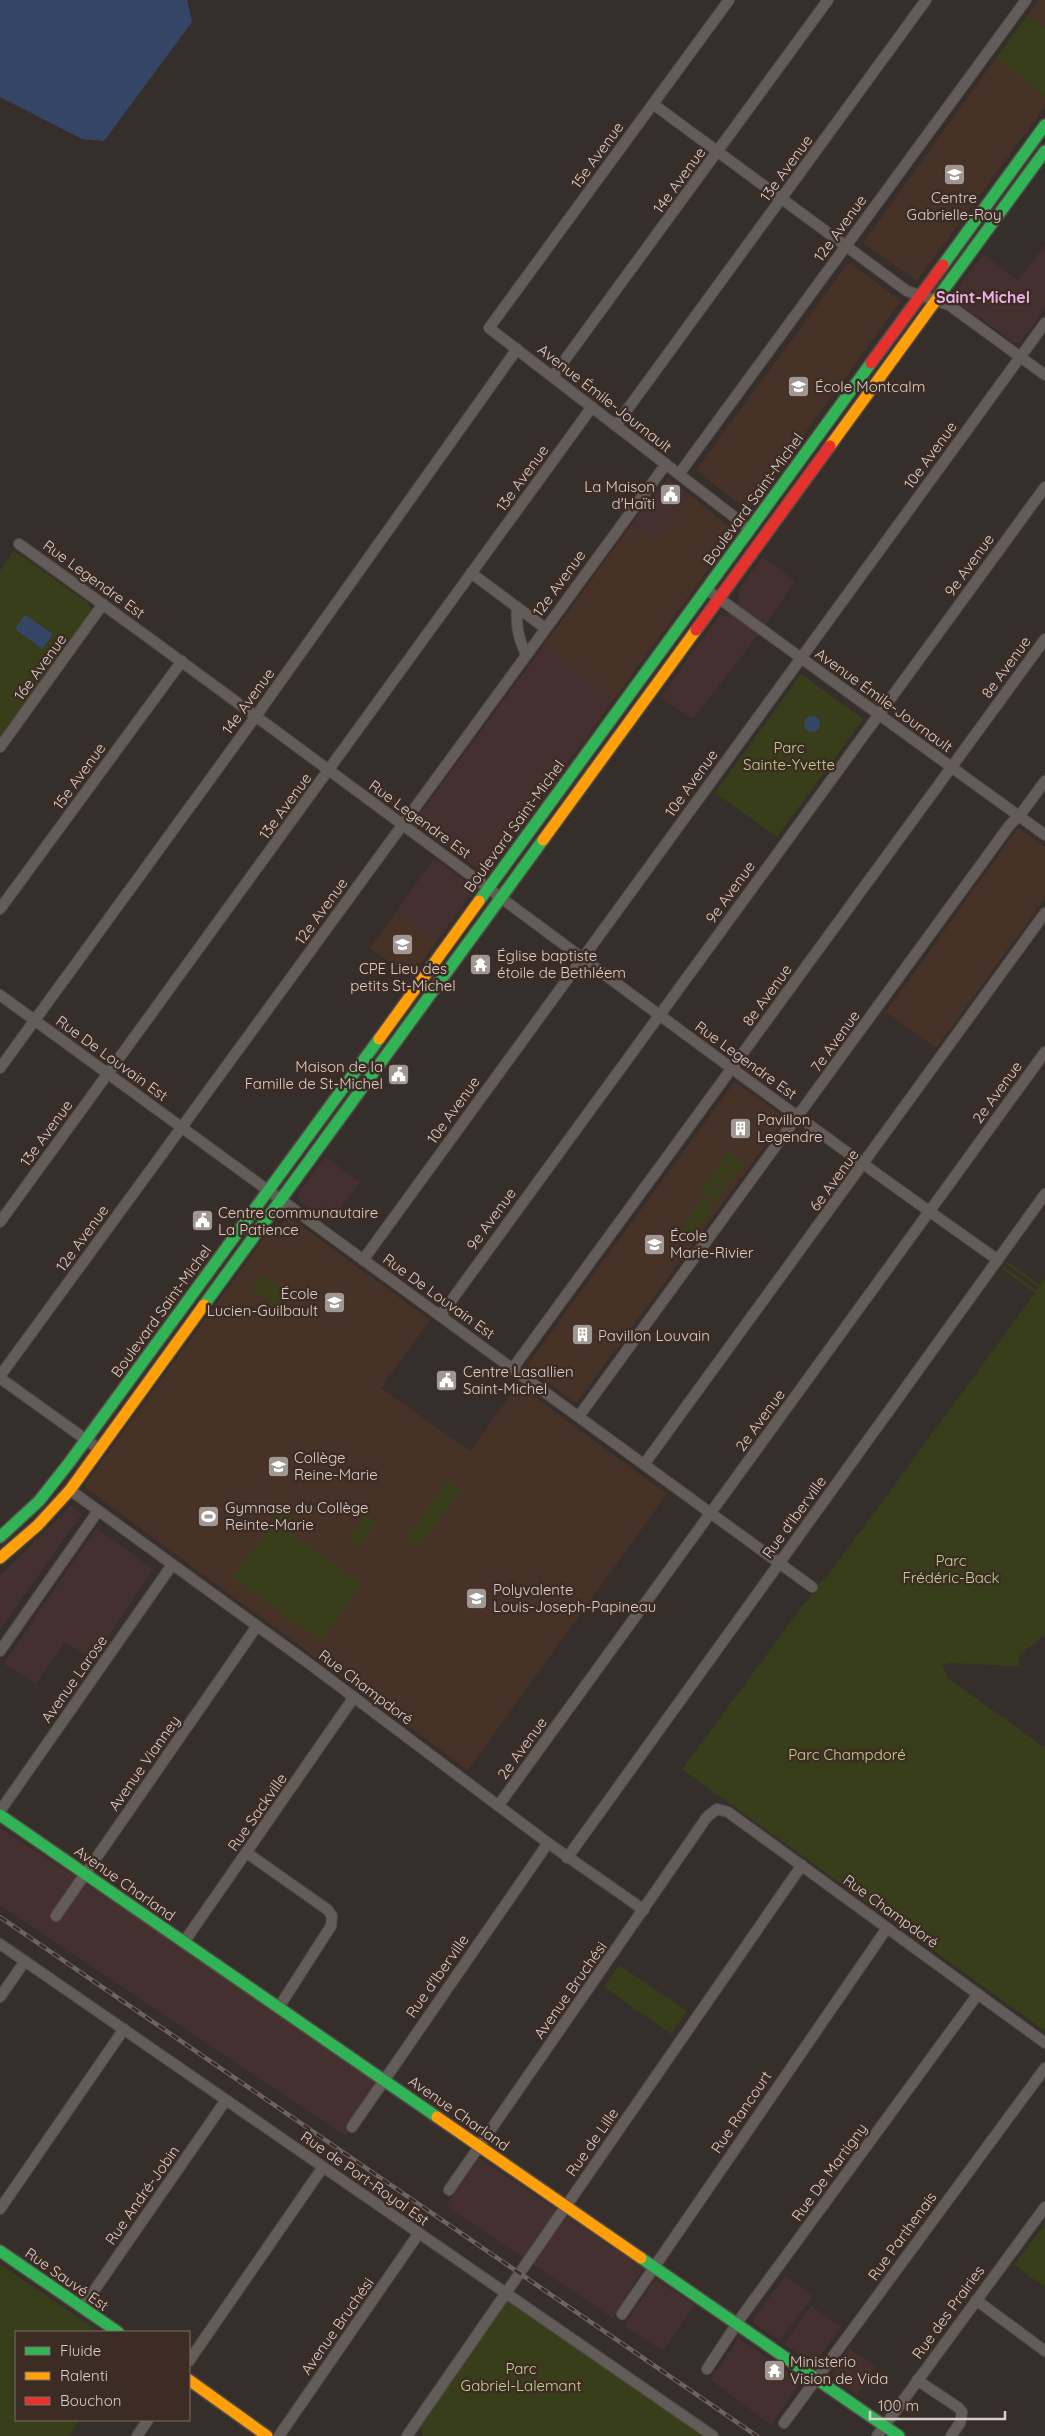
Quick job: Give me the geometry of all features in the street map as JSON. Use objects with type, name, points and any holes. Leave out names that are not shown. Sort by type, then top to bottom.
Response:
[{"type":"main road","name":"Boulevard Saint-Michel","points":[[0,1538],[45,1494],[86,1440],[1045,124]]},
{"type":"main road","name":"Boulevard Saint-Michel","points":[[0,1558],[38,1524],[70,1490],[1045,151]]},
{"type":"main road","name":"Avenue Charland","points":[[0,1815],[899,2436]]},
{"type":"main road","name":"Rue Sauvé Est","points":[[0,2251],[116,2331]]},
{"type":"main road","points":[[190,2381],[266,2436]]},
{"type":"street","name":"15e Avenue","points":[[489,328],[729,0]]},
{"type":"street","name":"14e Avenue","points":[[553,376],[828,0]]},
{"type":"street","name":"13e Avenue","points":[[616,425],[926,0]]},
{"type":"street","name":"12e Avenue","points":[[679,474],[1026,0]]},
{"type":"street","points":[[653,104],[907,290],[949,305],[1045,375]]},
{"type":"street","name":"10e Avenue","points":[[362,1260],[1045,323]]},
{"type":"street","name":"Avenue Émile-Journault","points":[[489,328],[750,529]]},
{"type":"street","name":"14e Avenue","points":[[0,1068],[256,716],[517,349]]},
{"type":"street","name":"13e Avenue","points":[[0,1222],[592,406]]},
{"type":"street","name":"12e Avenue","points":[[0,1377],[666,464]]},
{"type":"street","name":"9e Avenue","points":[[440,1316],[1045,487]]},
{"type":"street","name":"Rue Legendre Est","points":[[19,544],[182,661],[659,1015],[998,1260]]},
{"type":"street","points":[[471,574],[545,628]]},
{"type":"street","name":"Avenue Émile-Journault","points":[[706,589],[1045,835]]},
{"type":"street","name":"16e Avenue","points":[[0,748],[103,604]]},
{"type":"street","points":[[517,607],[516,624],[519,641],[526,654]]},
{"type":"street","name":"8e Avenue","points":[[513,1368],[1045,639]]},
{"type":"street","name":"15e Avenue","points":[[0,909],[182,661]]},
{"type":"street","name":"7e Avenue","points":[[579,1416],[799,1116],[1008,826],[1019,816],[1045,781]]},
{"type":"street","name":"6e Avenue","points":[[645,1463],[1045,913]]},
{"type":"street","name":"Rue De Louvain Est","points":[[0,995],[182,1126],[362,1260],[645,1463],[812,1588]]},
{"type":"street","name":"2e Avenue","points":[[498,1806],[1045,1052]]},
{"type":"street","name":"Rue d'Iberville","points":[[567,1858],[1045,1194]]},
{"type":"street","points":[[0,1377],[99,1449]]},
{"type":"street","name":"Rue Champdoré","points":[[70,1490],[354,1697],[567,1858],[644,1910]]},
{"type":"street","points":[[0,1651],[98,1511]]},
{"type":"street","name":"Avenue Larose","points":[[0,1811],[172,1565]]},
{"type":"street","name":"Avenue Vianney","points":[[56,1916],[257,1626]]},
{"type":"street","name":"Rue Sackville","points":[[184,1942],[354,1697]]},
{"type":"street","name":"Rue Champdoré","points":[[717,1809],[728,1812],[1045,2043]]},
{"type":"street","name":"Avenue Bruchési","points":[[449,2190],[708,1817],[717,1809]]},
{"type":"street","name":"Rue d'Iberville","points":[[352,2127],[548,1843]]},
{"type":"street","points":[[247,1853],[328,1910],[332,1916],[331,1926],[279,2006]]},
{"type":"street","name":"Rue de Lille","points":[[407,2436],[802,1865]]},
{"type":"street","name":"Rue Rancourt","points":[[622,2314],[653,2266],[887,1928]]},
{"type":"street","name":"Rue de Port-Royal Est","points":[[0,1944],[713,2436]]},
{"type":"street","points":[[0,1998],[25,1961]]},
{"type":"street","name":"Rue De Martigny","points":[[707,2369],[737,2323],[978,1994]]},
{"type":"street","points":[[0,2209],[124,2029]]},
{"type":"street","name":"Rue Parthenais","points":[[784,2423],[1045,2068]]},
{"type":"street","name":"Rue André-Jobin","points":[[82,2308],[226,2100]]},
{"type":"street","points":[[190,2361],[323,2167]]},
{"type":"street","name":"Rue des Prairies","points":[[877,2436],[1045,2207]]},
{"type":"street","name":"Avenue Bruchési","points":[[280,2436],[419,2233]]},
{"type":"street","points":[[976,2300],[1045,2351]]},
{"type":"street","points":[[918,2380],[962,2412],[960,2423],[951,2436]]},
{"type":"street","points":[[137,2436],[147,2421]]},
{"type":"shaded area","points":[[1039,0],[1045,0],[1045,27],[1028,15]]},
{"type":"shaded area","name":"Centre Gabrielle-Roy","points":[[996,58],[1045,96],[1045,106],[917,281],[863,243]]},
{"type":"shaded area","points":[[1045,245],[1045,307],[1020,343],[1015,343],[955,300],[955,292],[983,254],[1018,281]]},
{"type":"shaded area","name":"École Montcalm","points":[[849,262],[901,301],[748,511],[696,470]]},
{"type":"shaded area","points":[[668,478],[690,495],[656,543],[631,525]]},
{"type":"shaded area","points":[[690,495],[732,529],[733,535],[615,698],[544,645],[631,525],[656,543]]},
{"type":"shaded area","points":[[763,557],[795,581],[762,630],[693,719],[660,697],[720,615],[729,616],[739,601],[739,589]]},
{"type":"shaded area","points":[[544,645],[615,698],[495,862],[491,859],[482,872],[418,824],[416,819]]},
{"type":"shaded area","points":[[1017,829],[1020,829],[1045,847],[1045,898],[936,1048],[886,1012]]},
{"type":"shaded area","points":[[434,858],[470,885],[473,891],[437,941],[396,912]]},
{"type":"shaded area","name":"CPE Lieu des petits St-Michel","points":[[396,912],[437,941],[411,977],[370,948]]},
{"type":"shaded area","name":"École Marie-Rivier","points":[[737,1083],[782,1115],[777,1122],[780,1125],[577,1402],[574,1402],[528,1368],[528,1364],[733,1084]]},
{"type":"shaded area","points":[[325,1157],[360,1182],[330,1222],[300,1202],[298,1194]]},
{"type":"shaded area","points":[[288,1216],[430,1320],[381,1388],[470,1451],[518,1385],[667,1494],[468,1770],[86,1488],[86,1483],[269,1231],[274,1235]]},
{"type":"shaded area","points":[[71,1506],[82,1514],[0,1629],[0,1576]]},
{"type":"shaded area","points":[[96,1528],[153,1569],[92,1660],[65,1642],[36,1684],[4,1664]]},
{"type":"shaded area","points":[[0,1828],[384,2079],[346,2136],[0,1905]]},
{"type":"shaded area","points":[[479,2158],[643,2268],[613,2318],[446,2206]]},
{"type":"shaded area","points":[[785,2276],[813,2296],[780,2340],[755,2324],[753,2320]]},
{"type":"shaded area","points":[[657,2280],[694,2305],[663,2351],[624,2326],[653,2282]]},
{"type":"shaded area","points":[[811,2306],[841,2327],[816,2362],[812,2363],[784,2344]]},
{"type":"shaded area","points":[[738,2339],[801,2381],[771,2425],[711,2380]]},
{"type":"shaded area","points":[[849,2348],[875,2367],[857,2395],[832,2375]]},
{"type":"green space","points":[[1028,15],[1045,27],[1045,96],[996,58]]},
{"type":"green space","points":[[14,551],[88,603],[92,612],[0,736],[0,571]]},
{"type":"green space","name":"Parc Sainte-Yvette","points":[[801,674],[863,719],[777,837],[715,793]]},
{"type":"green space","points":[[728,1152],[744,1165],[738,1173],[722,1161]]},
{"type":"green space","points":[[721,1162],[737,1174],[731,1182],[715,1170]]},
{"type":"green space","points":[[714,1171],[730,1183],[724,1192],[708,1180]]},
{"type":"green space","points":[[706,1181],[723,1193],[717,1202],[700,1190]]},
{"type":"green space","points":[[706,1198],[714,1207],[692,1238],[680,1229],[701,1201]]},
{"type":"green space","points":[[1008,1262],[1040,1285],[1045,1278],[1045,1634],[1019,1656],[1019,1666],[950,1663],[942,1665],[949,1679],[1045,1748],[1045,2031],[682,1769],[822,1580],[824,1581],[1035,1293],[1002,1269],[1004,1267],[1036,1290],[1039,1287],[1006,1264]]},
{"type":"green space","points":[[262,1275],[288,1293],[278,1307],[252,1289]]},
{"type":"green space","points":[[448,1481],[461,1492],[417,1547],[406,1538]]},
{"type":"green space","points":[[274,1501],[293,1515],[286,1526],[267,1512]]},
{"type":"green space","points":[[365,1515],[377,1524],[359,1547],[348,1538]]},
{"type":"green space","points":[[274,1521],[362,1585],[321,1641],[233,1577]]},
{"type":"green space","points":[[619,1965],[687,2011],[671,2034],[604,1987]]},
{"type":"green space","points":[[1045,2224],[1045,2287],[1014,2265]]},
{"type":"green space","points":[[0,2264],[98,2331],[15,2331],[15,2421],[79,2421],[69,2436],[0,2436]]},
{"type":"green space","name":"Parc Gabriel-Lalemant","points":[[506,2293],[713,2436],[423,2436],[420,2418]]},
{"type":"water","points":[[0,0],[187,0],[192,22],[104,141],[82,139],[0,97]]},
{"type":"water","points":[[25,615],[53,634],[42,649],[15,629]]},
{"type":"water","points":[[812,716],[818,718],[820,724],[818,730],[812,732],[806,730],[804,724],[806,718]]},
{"type":"railway","points":[[0,1917],[757,2436]]},
{"type":"traffic: fast","points":[[943,265],[1045,125]]},
{"type":"traffic: fast","points":[[939,296],[1045,151]]},
{"type":"traffic: fast","points":[[479,901],[871,363]]},
{"type":"traffic: fast","points":[[204,1305],[543,840]]},
{"type":"traffic: fast","points":[[0,1537],[39,1501],[69,1463],[379,1039]]},
{"type":"traffic: fast","points":[[0,1815],[437,2117]]},
{"type":"traffic: fast","points":[[0,2251],[117,2331]]},
{"type":"traffic: fast","points":[[641,2258],[899,2436]]},
{"type":"traffic: slow","points":[[830,446],[939,296]]},
{"type":"traffic: slow","points":[[543,840],[696,630]]},
{"type":"traffic: slow","points":[[379,1039],[479,901]]},
{"type":"traffic: slow","points":[[0,1558],[38,1525],[70,1490],[204,1305]]},
{"type":"traffic: slow","points":[[437,2117],[641,2258]]},
{"type":"traffic: slow","points":[[190,2381],[267,2436]]},
{"type":"traffic: jam","points":[[871,363],[943,265]]},
{"type":"traffic: jam","points":[[696,630],[830,446]]},
{"type":"place","name":"Centre Gabrielle-Roy","points":[[954,174]]},
{"type":"place","name":"École Montcalm","points":[[799,386]]},
{"type":"place","name":"La Maison d'Haïti","points":[[671,495]]},
{"type":"place","name":"CPE Lieu des petits St-Michel","points":[[403,945]]},
{"type":"place","name":"Église baptiste étoile de Bethléem","points":[[481,964]]},
{"type":"place","name":"Maison de la Famille de St-Michel","points":[[399,1075]]},
{"type":"place","name":"Pavillon Legendre","points":[[741,1128]]},
{"type":"place","name":"Centre communautaire La Patience","points":[[202,1221]]},
{"type":"place","name":"École Marie-Rivier","points":[[654,1244]]},
{"type":"place","name":"École Lucien-Guilbault","points":[[334,1302]]},
{"type":"place","name":"Pavillon Louvain","points":[[582,1335]]},
{"type":"place","name":"Centre Lasallien Saint-Michel","points":[[447,1380]]},
{"type":"place","name":"Collège Reine-Marie","points":[[278,1466]]},
{"type":"place","name":"Gymnase du Collège Reinte-Marie","points":[[209,1516]]},
{"type":"place","name":"Polyvalente Louis-Joseph-Papineau","points":[[477,1598]]},
{"type":"place","name":"Ministerio Vision de Vida","points":[[774,2370]]},
{"type":"district","name":"Saint-Michel","points":[[983,297]]},
{"type":"park label","name":"Parc Frédéric-Back","points":[[951,1568]]},
{"type":"park label","name":"Parc Champdoré","points":[[847,1754]]}]
